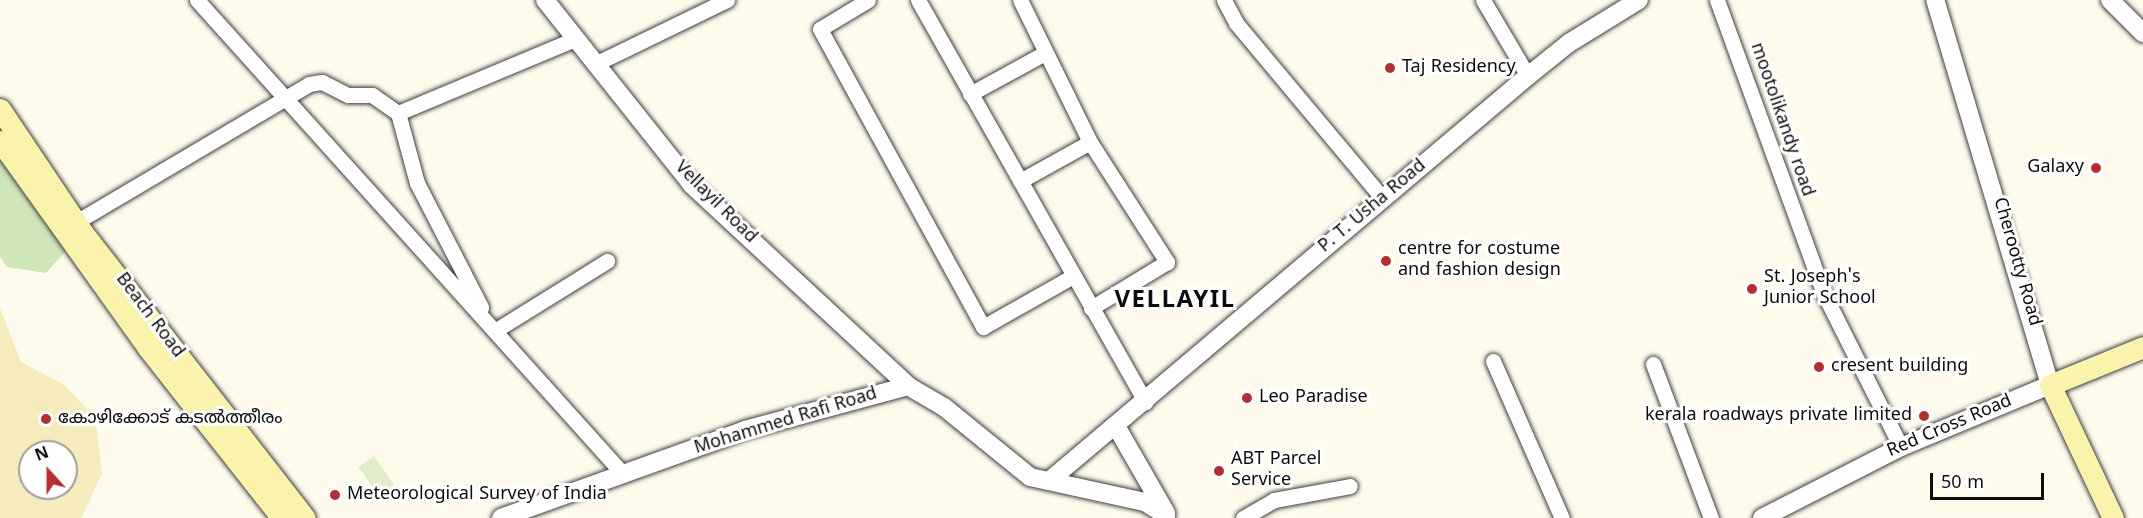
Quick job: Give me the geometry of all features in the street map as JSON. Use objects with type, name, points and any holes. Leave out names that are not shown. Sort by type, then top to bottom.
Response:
[{"type":"main road","name":"Beach Road","points":[[0,109],[76,222],[305,518]]},
{"type":"main road","name":"Beach Road","points":[[0,141],[148,348],[282,518]]},
{"type":"main road","name":"Red Cross Road","points":[[2050,385],[2143,347]]},
{"type":"main road","name":"Cherootty Road","points":[[2050,385],[2113,518]]},
{"type":"street","points":[[197,0],[283,100],[492,326],[623,474]]},
{"type":"street","name":"Vellayil Road","points":[[545,0],[692,185],[908,386]]},
{"type":"street","points":[[595,64],[727,0]]},
{"type":"street","points":[[868,0],[820,29],[983,327],[1073,276]]},
{"type":"street","points":[[918,0],[1145,402]]},
{"type":"street","points":[[1020,0],[1043,54],[1090,142],[1167,262],[1091,308]]},
{"type":"street","points":[[1224,0],[1236,23],[1383,199]]},
{"type":"street","points":[[1483,0],[1528,76]]},
{"type":"street","name":"P. T. Usha Road","points":[[1049,481],[1528,76],[1569,43],[1639,0]]},
{"type":"street","name":"mootolikandy road","points":[[1717,0],[1824,294],[1901,447]]},
{"type":"street","name":"Cherootty Road","points":[[1935,0],[2050,385]]},
{"type":"street","points":[[2110,0],[2143,33]]},
{"type":"street","points":[[398,113],[575,39]]},
{"type":"street","points":[[970,94],[1043,54]]},
{"type":"street","points":[[76,222],[283,100],[322,82],[348,95],[372,95],[398,113],[417,183],[492,326]]},
{"type":"street","points":[[1020,181],[1090,142]]},
{"type":"street","points":[[492,326],[607,261]]},
{"type":"street","points":[[1493,361],[1562,518]]},
{"type":"street","points":[[1653,363],[1711,518]]},
{"type":"street","name":"Red Cross Road","points":[[1762,518],[1901,447],[2050,385]]},
{"type":"street","points":[[908,386],[944,407],[1030,477],[1145,502],[1167,516]]},
{"type":"street","name":"Mohammed Rafi Road","points":[[501,518],[745,430],[908,386]]},
{"type":"street","points":[[1116,426],[1167,516]]},
{"type":"street","points":[[1243,518],[1274,500],[1350,486]]},
{"type":"green space","points":[[0,144],[74,242],[46,273],[7,267],[0,257]]},
{"type":"green space","points":[[374,456],[394,485],[379,496],[358,467]]},
{"type":"sand","name":"കോഴിക്കോട് കടൽത്തീരം","points":[[0,308],[21,362],[63,384],[87,409],[97,430],[102,474],[81,518],[0,518]]},
{"type":"place","name":"Taj Residency","points":[[1390,68]]},
{"type":"place","name":"Galaxy","points":[[2096,168]]},
{"type":"place","name":"centre for costume and fashion design","points":[[1386,261]]},
{"type":"place","name":"St. Joseph's Junior School","points":[[1752,289]]},
{"type":"place","name":"cresent building","points":[[1819,367]]},
{"type":"place","name":"Leo Paradise","points":[[1247,398]]},
{"type":"place","name":"kerala roadways private limited","points":[[1924,416]]},
{"type":"place","name":"കോഴിക്കോട് കടൽത്തീരം","points":[[46,419]]},
{"type":"place","name":"ABT Parcel Service","points":[[1219,471]]},
{"type":"place","name":"Meteorological Survey of India","points":[[335,495]]},
{"type":"district","name":"VELLAYIL","points":[[1175,302]]}]
